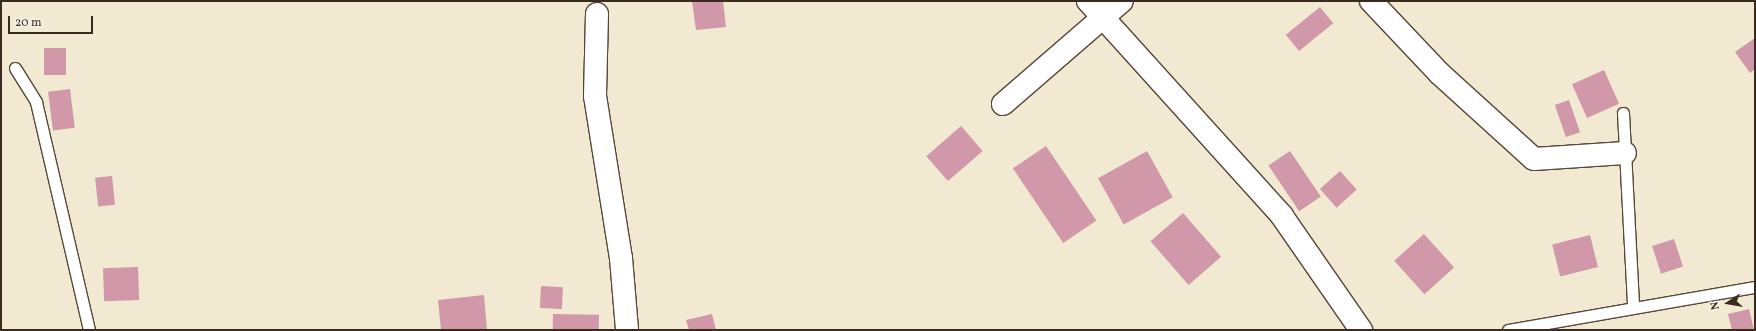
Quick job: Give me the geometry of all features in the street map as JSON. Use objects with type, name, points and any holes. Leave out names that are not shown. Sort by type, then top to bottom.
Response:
[{"type":"street","points":[[1088,1],[1282,216],[1361,330]]},
{"type":"street","points":[[1003,104],[1122,1]]},
{"type":"street","points":[[1371,1],[1439,72],[1534,159],[1625,153]]},
{"type":"street","points":[[597,14],[595,96],[621,258],[627,330]]},
{"type":"lane","points":[[15,68],[36,102],[89,330]]},
{"type":"lane","points":[[1623,113],[1633,307]]},
{"type":"lane","points":[[1508,330],[1633,307],[1755,287]]},
{"type":"building","points":[[692,1],[723,1],[726,27],[696,30]]},
{"type":"building","points":[[1320,7],[1333,23],[1299,51],[1286,35]]},
{"type":"building","points":[[1755,38],[1755,69],[1750,73],[1735,52]]},
{"type":"building","points":[[44,48],[66,48],[66,75],[44,75]]},
{"type":"building","points":[[1604,70],[1619,104],[1587,118],[1572,84]]},
{"type":"building","points":[[70,89],[75,128],[53,130],[48,92]]},
{"type":"building","points":[[1569,100],[1580,132],[1566,137],[1555,105]]},
{"type":"building","points":[[961,126],[983,151],[948,181],[926,156]]},
{"type":"building","points":[[1046,146],[1096,221],[1063,243],[1013,168]]},
{"type":"building","points":[[1147,151],[1173,197],[1124,225],[1098,178]]},
{"type":"building","points":[[1290,151],[1321,197],[1299,211],[1268,166]]},
{"type":"building","points":[[1340,171],[1357,190],[1337,208],[1320,189]]},
{"type":"building","points":[[112,176],[115,205],[98,207],[95,178]]},
{"type":"building","points":[[1183,213],[1221,257],[1189,285],[1151,241]]},
{"type":"building","points":[[1424,234],[1454,267],[1424,294],[1394,261]]},
{"type":"building","points":[[1590,235],[1598,267],[1560,276],[1552,244]]},
{"type":"building","points":[[1674,239],[1683,267],[1661,274],[1652,246]]},
{"type":"building","points":[[138,267],[139,300],[104,301],[103,268]]},
{"type":"building","points":[[541,286],[563,287],[562,309],[540,308]]},
{"type":"building","points":[[484,295],[487,330],[441,330],[438,300]]},
{"type":"building","points":[[1749,309],[1754,330],[1732,330],[1728,314]]},
{"type":"building","points":[[553,314],[599,315],[599,330],[553,330]]},
{"type":"building","points":[[712,314],[716,330],[689,330],[686,320]]}]
